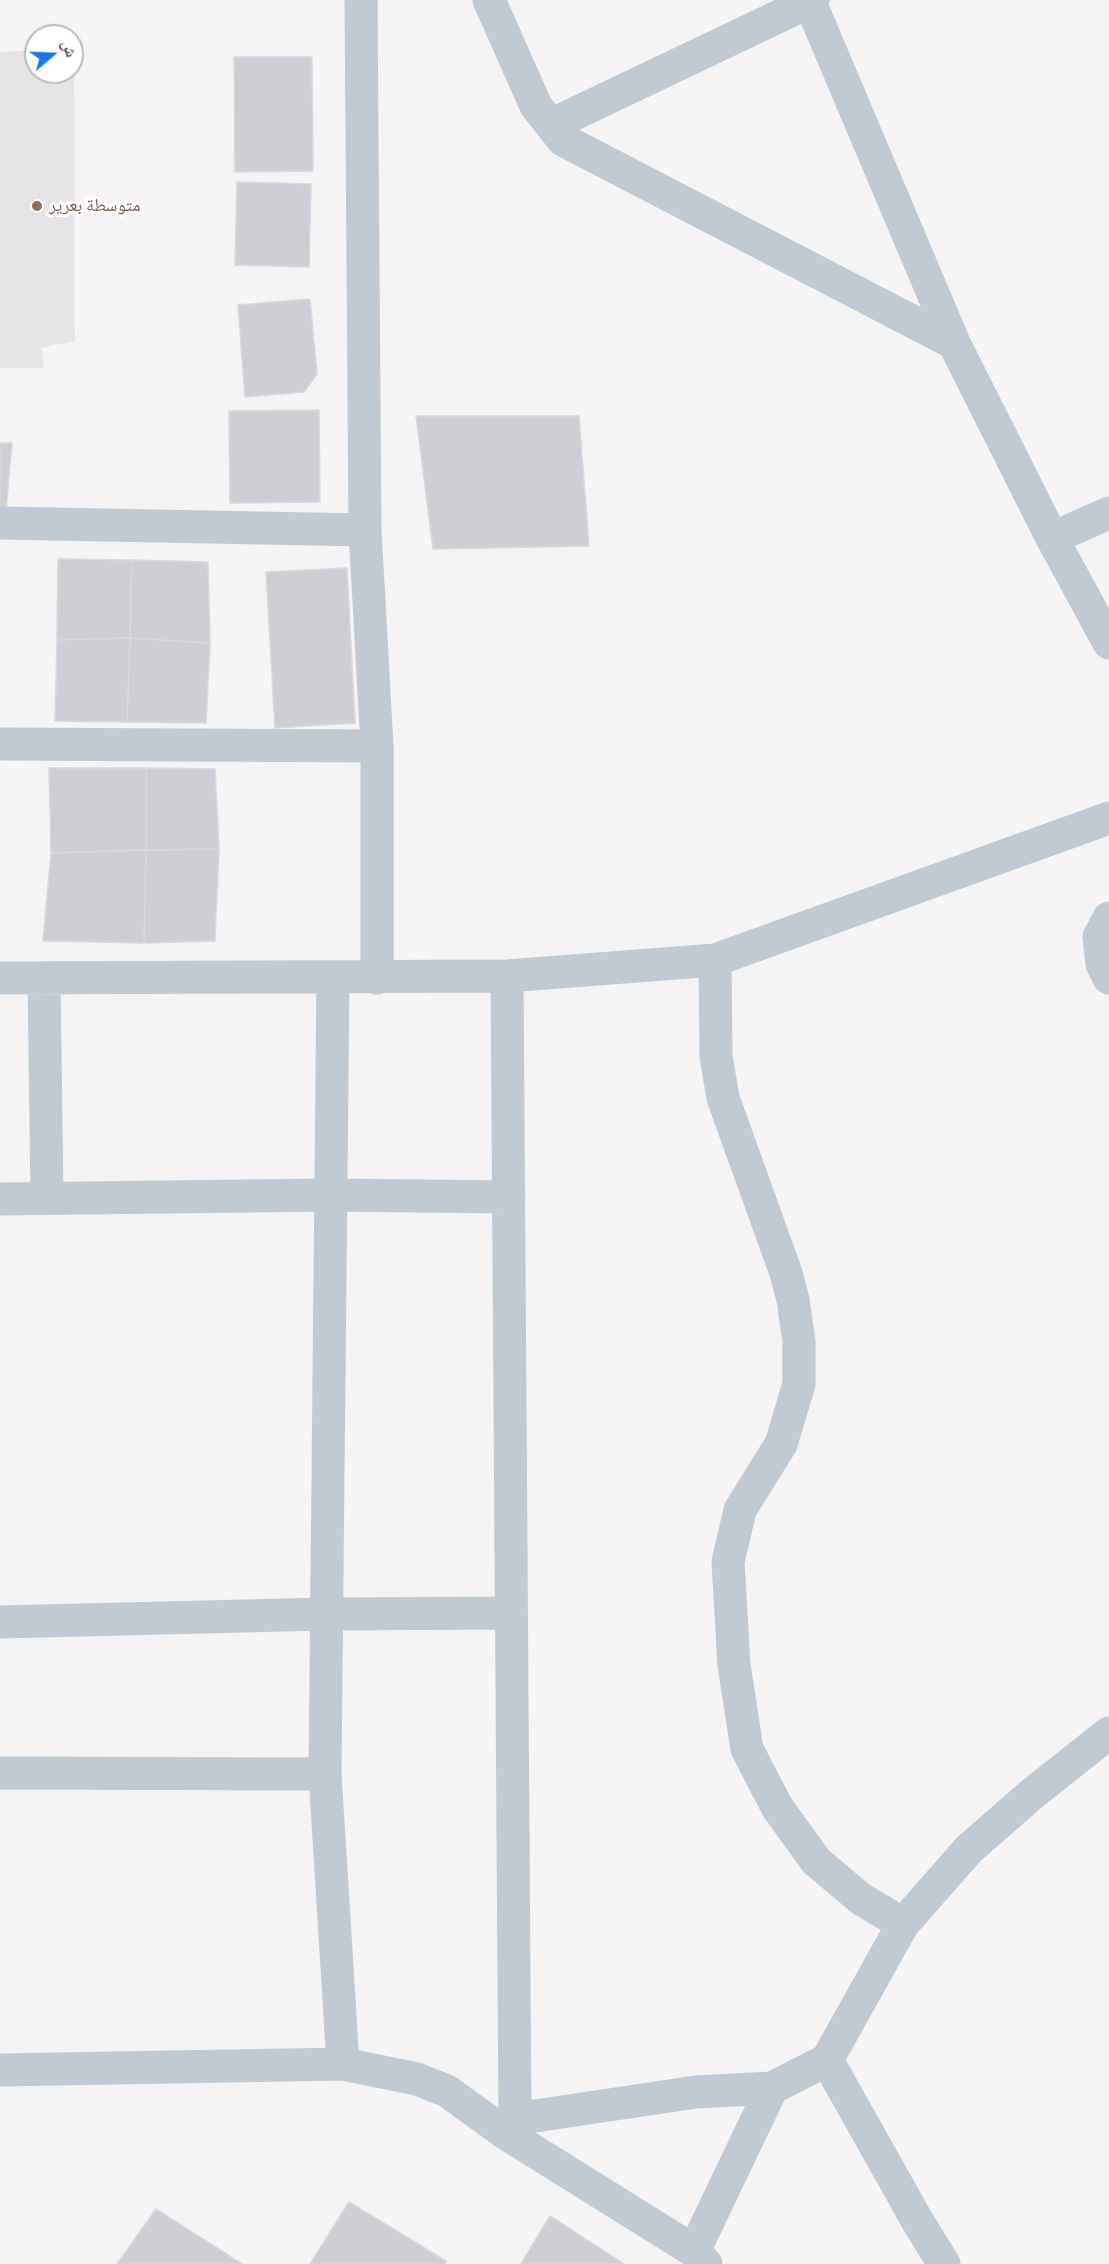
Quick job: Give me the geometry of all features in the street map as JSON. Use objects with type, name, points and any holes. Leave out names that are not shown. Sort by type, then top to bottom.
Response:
[{"type":"street","points":[[361,0],[365,530],[377,746],[377,978]]},
{"type":"street","points":[[489,0],[536,105],[564,140],[954,343]]},
{"type":"street","points":[[551,125],[811,1],[954,343],[1052,538],[1109,644]]},
{"type":"street","points":[[1052,538],[1109,513]]},
{"type":"street","points":[[0,524],[365,530]]},
{"type":"street","points":[[0,744],[377,746]]},
{"type":"street","points":[[0,978],[507,976],[716,960],[1109,818]]},
{"type":"street","points":[[1109,918],[1099,937],[1102,964],[1109,978]]},
{"type":"street","points":[[716,960],[717,1056],[723,1098],[786,1273],[793,1300],[799,1342],[799,1384],[781,1444],[740,1510],[728,1562],[734,1665],[747,1749],[777,1807],[816,1861],[861,1899],[903,1924]]},
{"type":"street","points":[[507,976],[510,2126]]},
{"type":"street","points":[[333,977],[325,1774],[343,2064]]},
{"type":"street","points":[[44,978],[47,1198]]},
{"type":"street","points":[[0,1199],[330,1195],[509,1197]]},
{"type":"street","points":[[0,1622],[326,1614],[510,1613]]},
{"type":"street","points":[[510,2126],[696,2092],[772,2088],[827,2060],[903,1924],[969,1849],[1032,1794],[1109,1733]]},
{"type":"street","points":[[0,1773],[325,1774]]},
{"type":"street","points":[[827,2060],[944,2264]]},
{"type":"street","points":[[0,2070],[343,2064],[417,2079],[447,2091],[510,2126],[700,2258],[772,2088]]},
{"type":"shaded area","name":"متوسطة بعرير","points":[[24,51],[24,84],[74,84],[75,341],[41,348],[44,368],[0,368],[0,52]]},
{"type":"building","points":[[234,57],[312,57],[313,171],[235,172]]},
{"type":"building","points":[[237,182],[311,184],[309,267],[235,265]]},
{"type":"building","points":[[310,299],[317,374],[304,392],[245,397],[238,305]]},
{"type":"building","points":[[319,410],[320,502],[230,503],[229,411]]},
{"type":"building","points":[[416,416],[579,416],[589,546],[433,549]]},
{"type":"building","points":[[0,443],[12,443],[6,511],[0,511]]},
{"type":"building","points":[[58,559],[132,560],[130,638],[57,640]]},
{"type":"building","points":[[132,560],[208,562],[210,643],[130,638]]},
{"type":"building","points":[[347,568],[355,723],[275,728],[266,572]]},
{"type":"building","points":[[130,638],[127,722],[55,721],[57,640]]},
{"type":"building","points":[[130,638],[210,643],[206,723],[127,722]]},
{"type":"building","points":[[49,768],[146,768],[146,850],[51,853]]},
{"type":"building","points":[[146,768],[215,769],[219,849],[146,850]]},
{"type":"building","points":[[219,849],[215,941],[144,943],[146,850]]},
{"type":"building","points":[[146,850],[144,943],[43,941],[51,853]]},
{"type":"building","points":[[349,2202],[446,2261],[445,2264],[310,2264]]},
{"type":"building","points":[[156,2209],[242,2264],[117,2264]]},
{"type":"building","points":[[550,2216],[624,2264],[521,2264]]},
{"type":"place","name":"متوسطة بعرير","points":[[37,206]]}]
